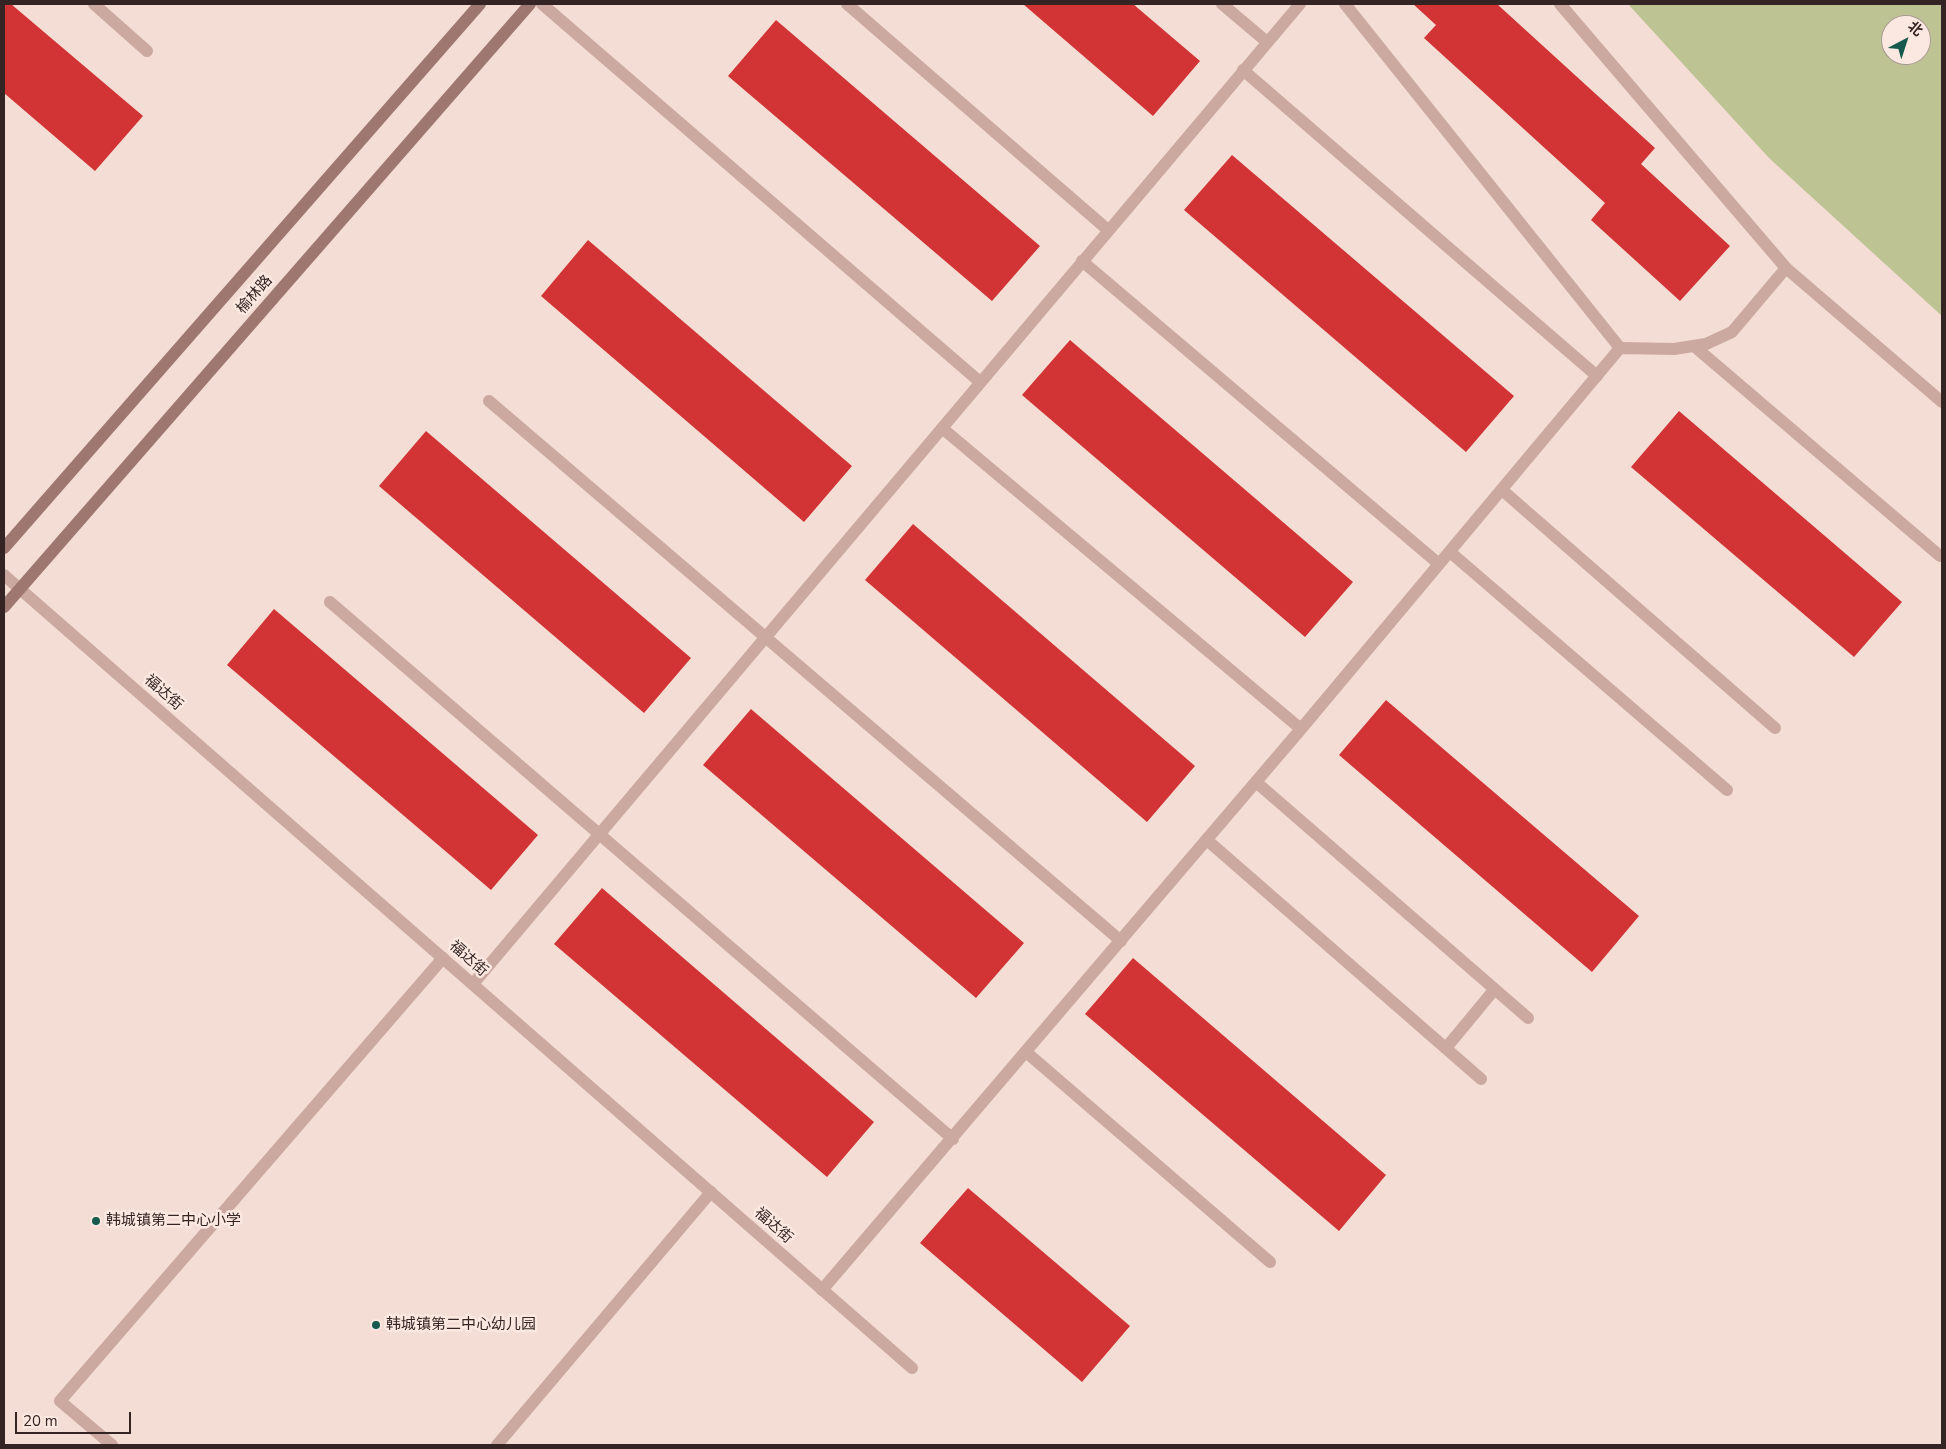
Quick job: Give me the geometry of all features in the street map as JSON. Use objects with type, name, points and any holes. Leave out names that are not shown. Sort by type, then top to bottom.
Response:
[{"type":"main road","name":"榆林路","points":[[4,548],[480,4]]},
{"type":"main road","name":"榆林路","points":[[4,607],[530,4]]},
{"type":"street","points":[[94,4],[148,51]]},
{"type":"street","points":[[542,4],[980,382]]},
{"type":"street","points":[[847,4],[1108,230]]},
{"type":"street","points":[[1222,4],[1267,42]]},
{"type":"street","points":[[473,984],[1300,4]]},
{"type":"street","points":[[1345,4],[1620,348]]},
{"type":"street","points":[[1560,4],[1786,268],[1942,402]]},
{"type":"street","points":[[1243,70],[1597,376]]},
{"type":"street","points":[[1082,261],[1439,564]]},
{"type":"street","points":[[1620,348],[1674,349],[1706,344],[1732,332],[1786,268]]},
{"type":"street","points":[[1694,346],[1940,556]]},
{"type":"street","points":[[822,1290],[1207,840],[1620,348]]},
{"type":"street","points":[[489,401],[764,638],[1121,941]]},
{"type":"street","points":[[942,428],[1301,728]]},
{"type":"street","points":[[1502,490],[1775,728]]},
{"type":"street","points":[[1450,552],[1727,790]]},
{"type":"street","name":"福达街","points":[[4,574],[912,1368]]},
{"type":"street","points":[[330,602],[953,1139]]},
{"type":"street","points":[[1256,782],[1528,1018]]},
{"type":"street","points":[[1207,840],[1481,1079]]},
{"type":"street","points":[[112,1445],[60,1401],[442,958]]},
{"type":"street","points":[[1446,1048],[1494,990]]},
{"type":"street","points":[[1026,1052],[1270,1262]]},
{"type":"street","points":[[497,1445],[711,1192]]},
{"type":"green space","points":[[1628,4],[1942,4],[1942,316],[1769,158]]},
{"type":"building","points":[[4,4],[11,4],[143,116],[95,171],[4,93]]},
{"type":"building","points":[[1023,4],[1133,4],[1200,61],[1153,116]]},
{"type":"building","points":[[1413,4],[1497,4],[1655,148],[1641,164],[1730,246],[1680,301],[1591,220],[1605,203],[1424,38],[1436,25]]},
{"type":"building","points":[[776,20],[1040,246],[992,301],[728,76]]},
{"type":"building","points":[[1232,155],[1514,396],[1466,452],[1184,210]]},
{"type":"building","points":[[588,240],[852,466],[804,522],[541,296]]},
{"type":"building","points":[[1070,340],[1353,582],[1305,637],[1022,395]]},
{"type":"building","points":[[1679,411],[1902,602],[1854,657],[1631,467]]},
{"type":"building","points":[[426,431],[691,658],[644,713],[379,486]]},
{"type":"building","points":[[913,524],[1195,766],[1147,822],[865,580]]},
{"type":"building","points":[[274,609],[538,835],[491,890],[227,665]]},
{"type":"building","points":[[1386,700],[1639,916],[1592,972],[1339,755]]},
{"type":"building","points":[[751,709],[1024,943],[976,998],[703,765]]},
{"type":"building","points":[[602,888],[874,1122],[827,1177],[554,944]]},
{"type":"building","points":[[1133,958],[1386,1175],[1339,1231],[1085,1014]]},
{"type":"building","points":[[968,1188],[1130,1326],[1082,1382],[920,1243]]},
{"type":"place","name":"韩城镇第二中心小学","points":[[96,1221]]},
{"type":"place","name":"韩城镇第二中心幼儿园","points":[[376,1325]]}]
